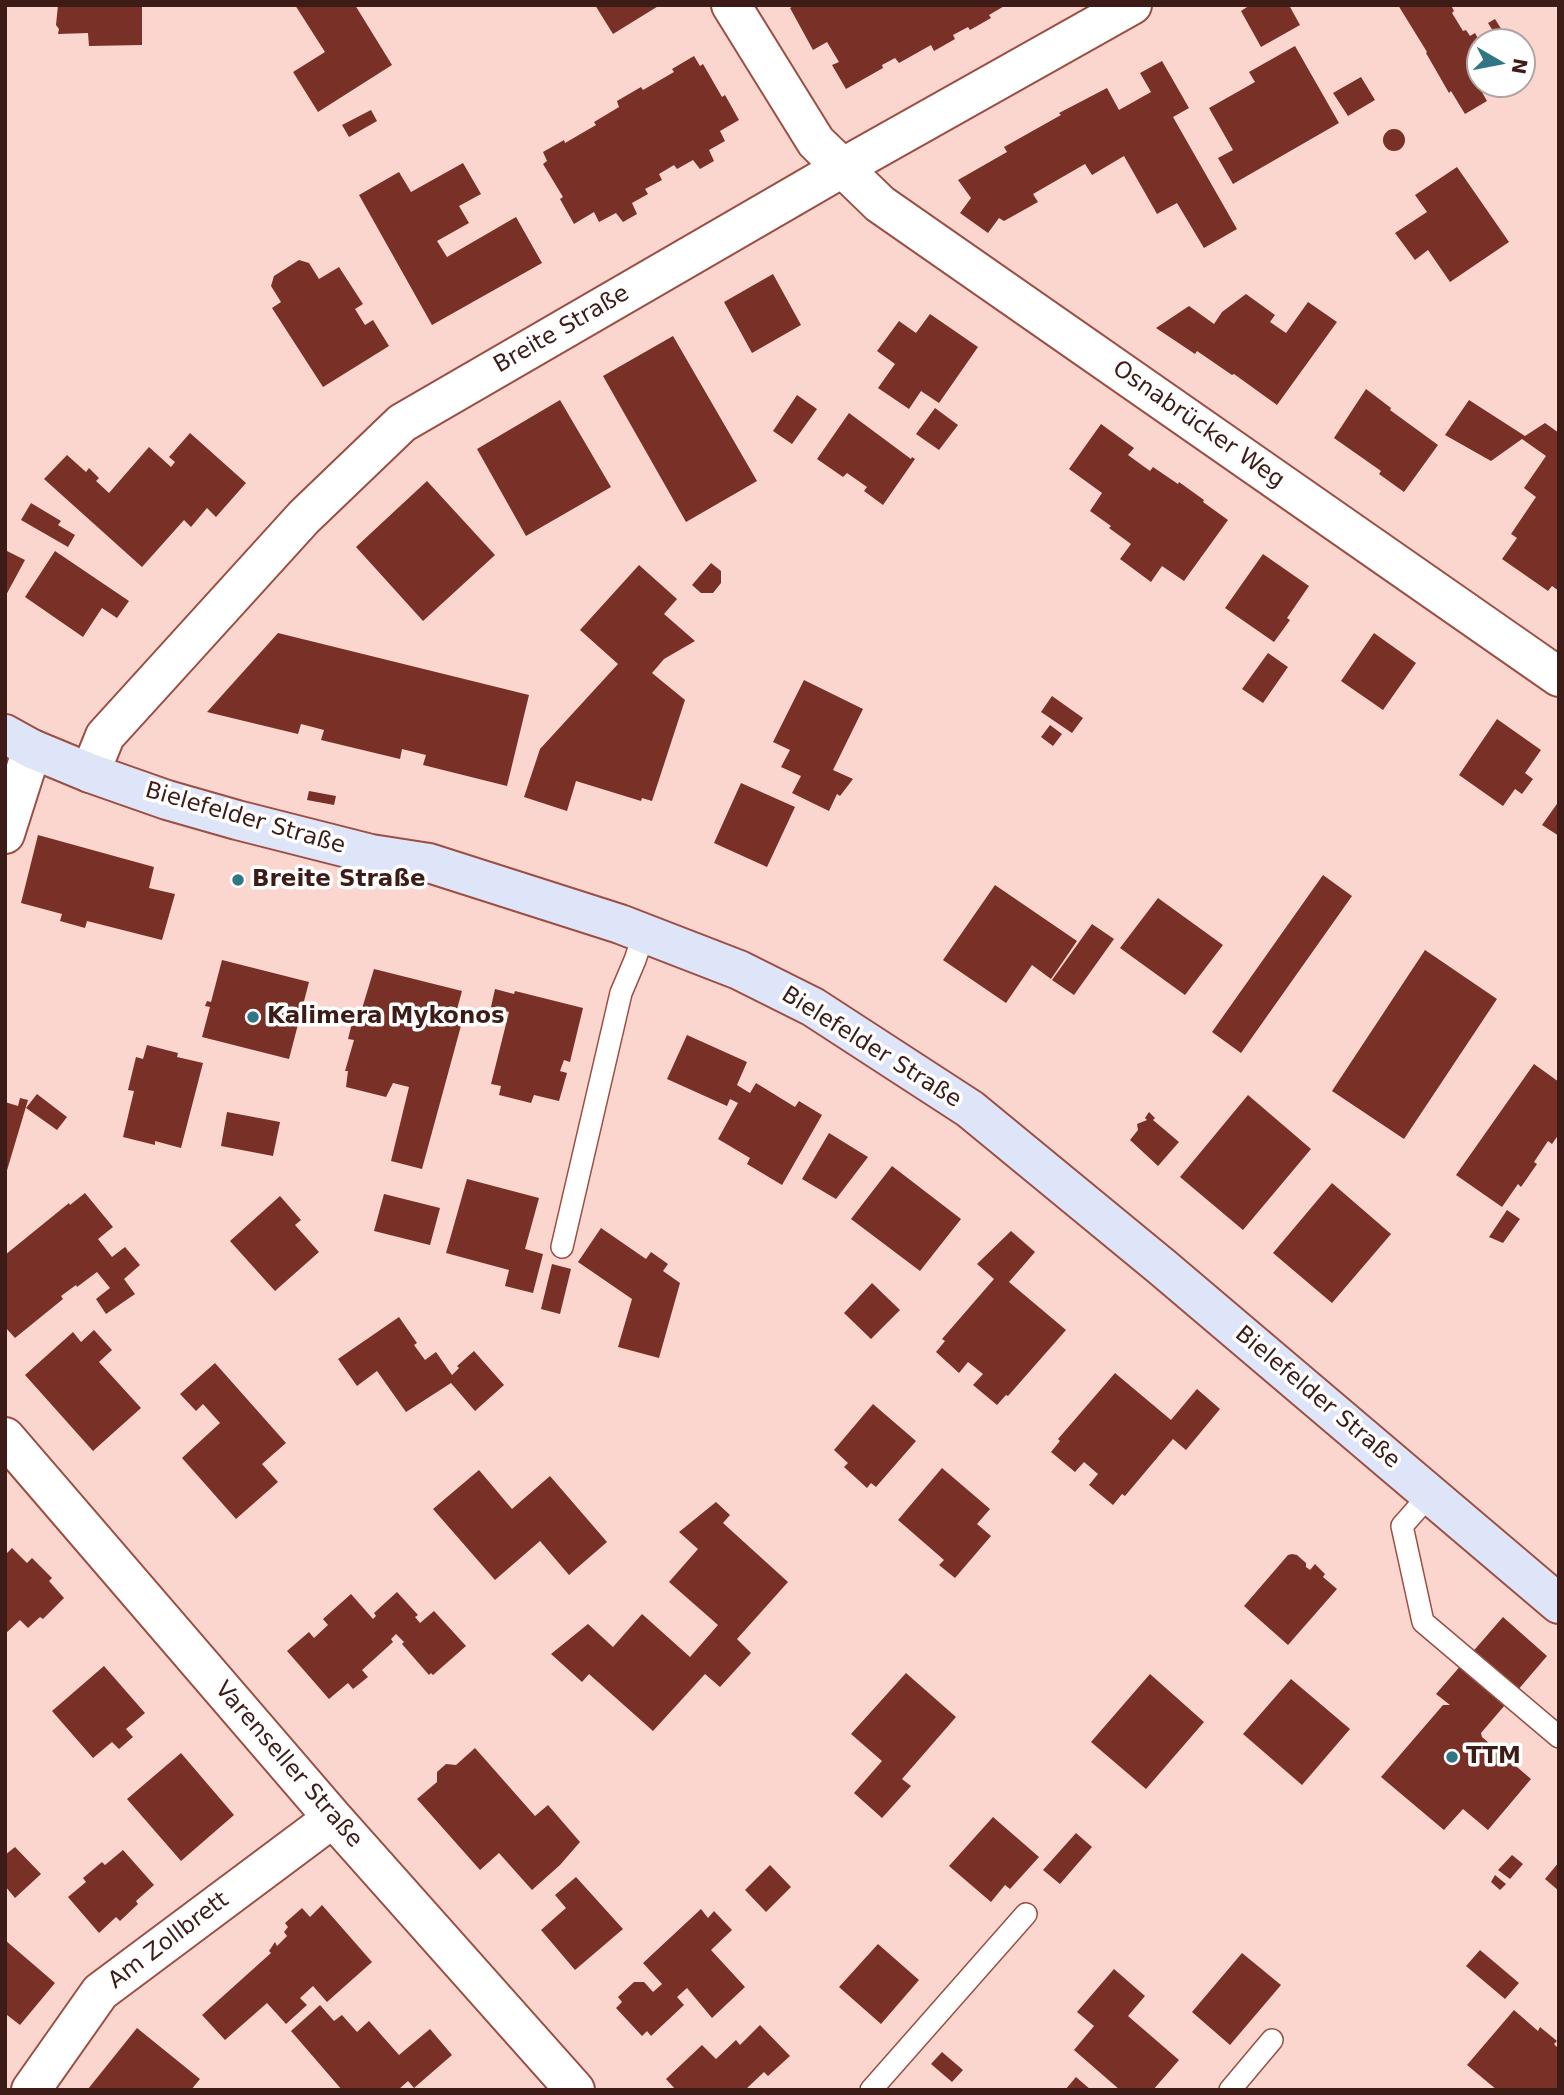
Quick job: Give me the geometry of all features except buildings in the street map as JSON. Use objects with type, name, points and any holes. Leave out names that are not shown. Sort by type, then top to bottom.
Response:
[{"type":"street","name":"Osnabrücker Weg","points":[[731,5],[816,142],[880,204],[1559,677]]},
{"type":"street","name":"Breite Straße","points":[[90,773],[104,736],[304,517],[402,423],[842,168],[1132,5]]},
{"type":"street","name":"Bielefelder Straße","points":[[18,741],[90,773],[167,800],[371,854],[429,863],[644,933],[739,970],[813,1007],[970,1109],[1431,1493],[1559,1604]]},
{"type":"street","points":[[5,834],[18,741]]},
{"type":"street","name":"Varenseller Straße","points":[[5,1437],[333,1818],[575,2090]]},
{"type":"street","name":"Am Zollbrett","points":[[31,2090],[100,1992],[333,1818]]},
{"type":"lane","points":[[562,1247],[621,993],[644,933]]},
{"type":"lane","points":[[1431,1493],[1402,1525],[1423,1622],[1559,1737]]},
{"type":"lane","points":[[872,2090],[1026,1914]]},
{"type":"lane","points":[[1230,2090],[1272,2040]]},
{"type":"place","name":"Breite Straße","points":[[238,880]]},
{"type":"place","name":"Kalimera Mykonos","points":[[253,1017]]},
{"type":"place","name":"TTM","points":[[1452,1757]]}]
